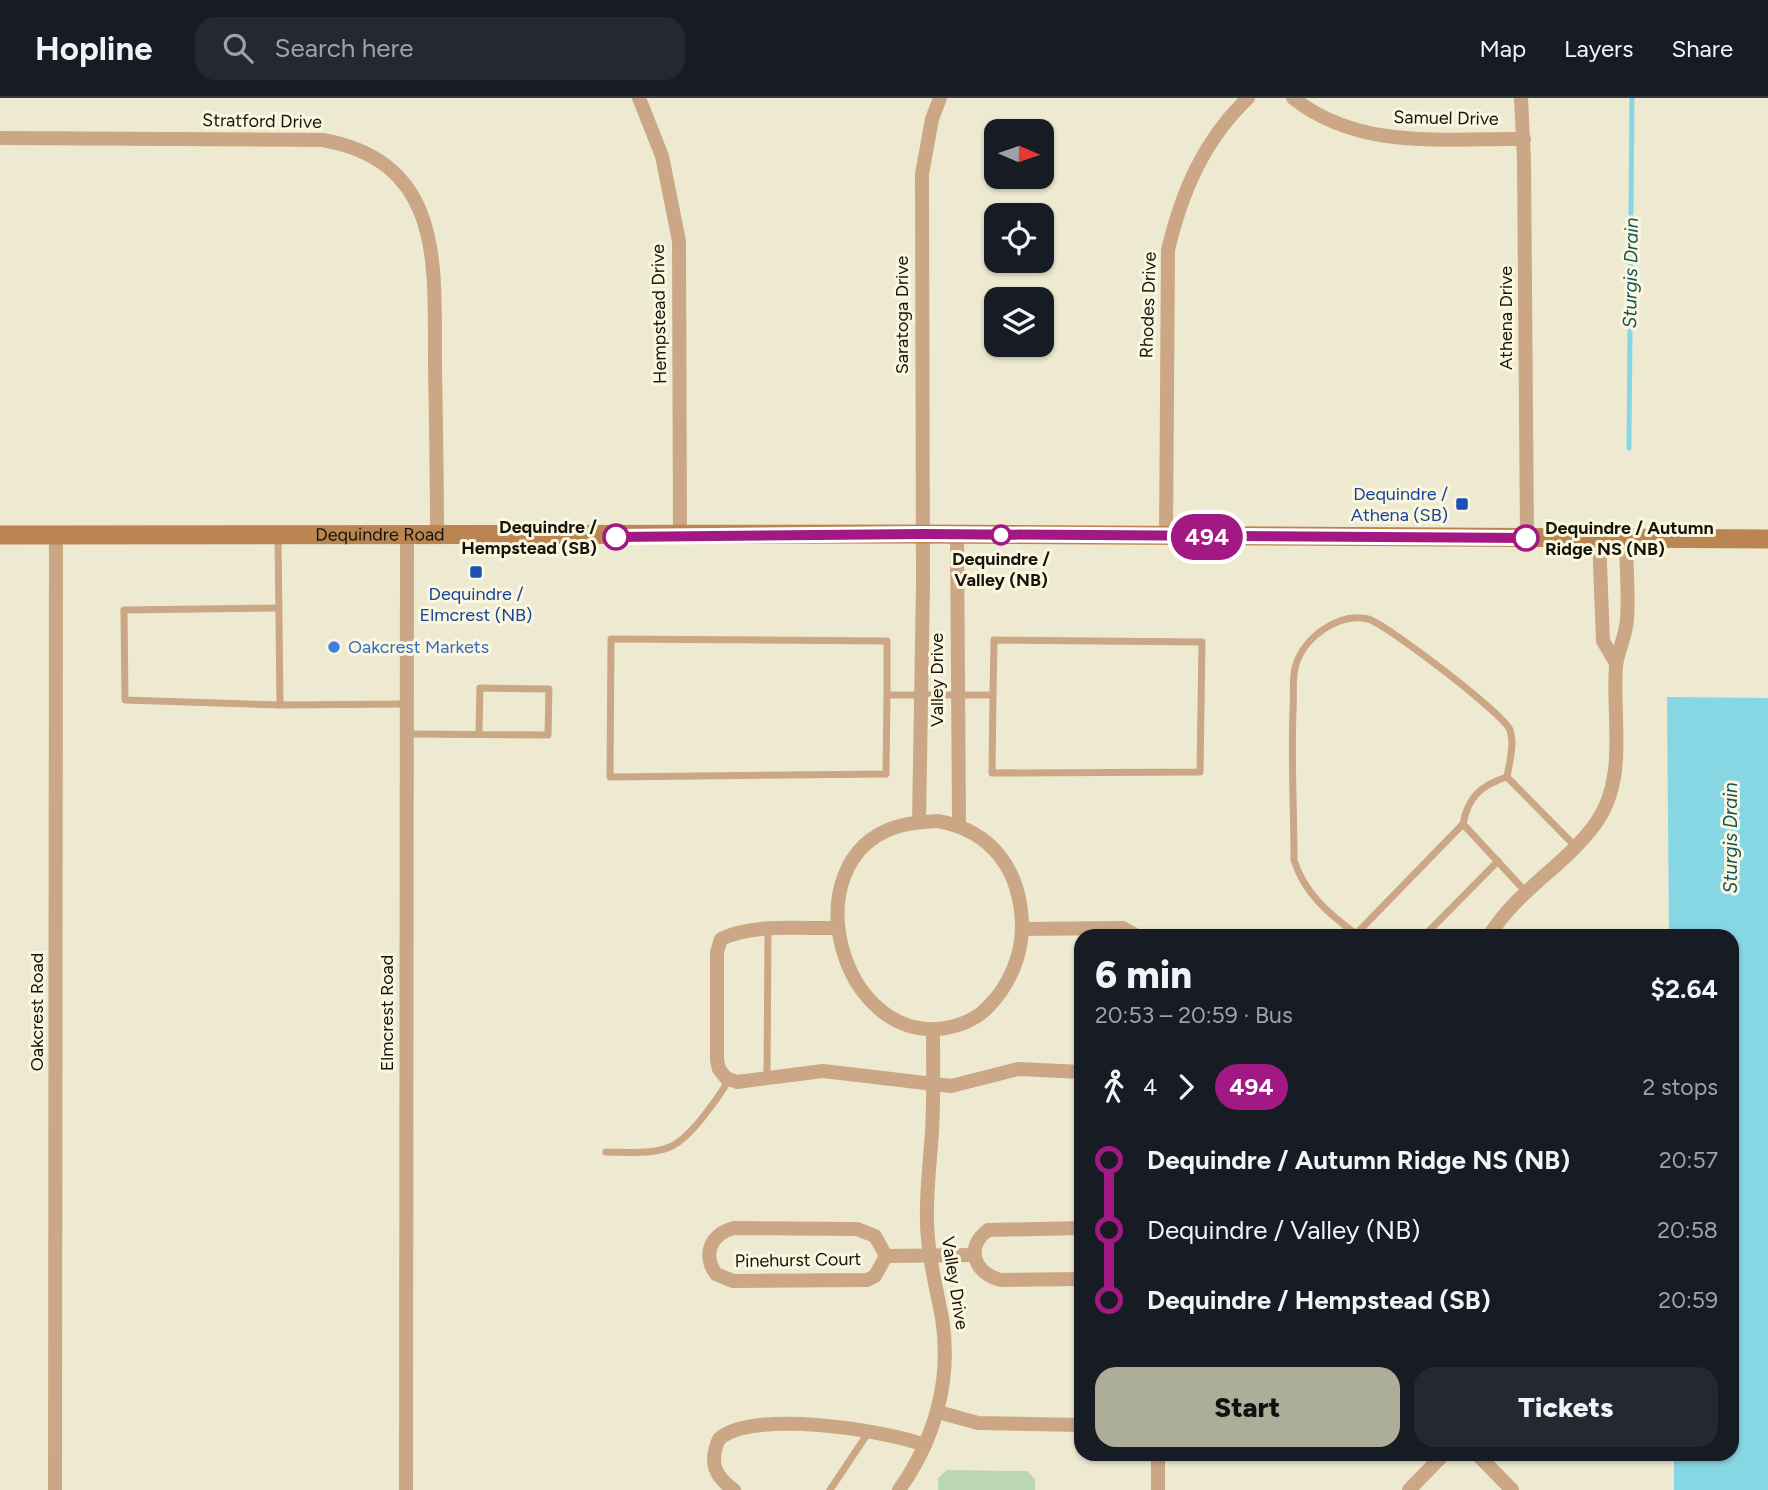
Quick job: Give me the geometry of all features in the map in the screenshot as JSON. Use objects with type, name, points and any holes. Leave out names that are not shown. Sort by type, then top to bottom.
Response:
[{"type":"main road","name":"Dequindre Road","points":[[0,535],[680,537],[923,534],[1768,539]]},
{"type":"street","name":"Hempstead Drive","points":[[639,98],[662,156],[679,241],[680,537]]},
{"type":"street","name":"Saratoga Drive","points":[[923,534],[922,174],[930,128],[940,98]]},
{"type":"street","name":"Rhodes Drive","points":[[1166,537],[1165,341],[1168,250],[1178,211],[1198,161],[1219,130],[1248,98]]},
{"type":"street","name":"Samuel Drive","points":[[1293,98],[1333,122],[1369,134],[1408,139],[1524,139]]},
{"type":"street","name":"Athena Drive","points":[[1521,98],[1524,139],[1527,538]]},
{"type":"street","name":"Stratford Drive","points":[[0,138],[323,140],[370,155],[396,175],[421,211],[434,264],[437,535]]},
{"type":"street","name":"Valley Drive","points":[[919,822],[923,534]]},
{"type":"street","name":"Oakcrest Road","points":[[55,1490],[56,535]]},
{"type":"street","name":"Valley Drive","points":[[957,535],[959,825]]},
{"type":"street","name":"Elmcrest Road","points":[[406,1490],[407,537]]},
{"type":"street","points":[[1599,538],[1603,641],[1616,663]]},
{"type":"street","points":[[1495,929],[1601,816],[1612,789],[1615,771],[1616,663],[1625,640],[1627,617],[1626,539]]},
{"type":"street","points":[[939,821],[959,825],[988,841],[1007,861],[1021,900],[1022,929],[1016,963],[998,998],[971,1021],[933,1030],[898,1022],[871,1001],[848,966],[838,928],[841,884],[862,847],[896,827],[919,822],[939,821]]},
{"type":"street","points":[[838,928],[735,932],[722,939],[717,952],[717,1060],[719,1069],[729,1079],[747,1082],[796,1073],[843,1072],[951,1086],[1018,1069],[1074,1072]]},
{"type":"street","points":[[1022,929],[1074,931]]},
{"type":"street","name":"Valley Drive","points":[[899,1490],[925,1445],[938,1412],[945,1365],[945,1342],[929,1255],[927,1195],[933,1030]]},
{"type":"street","name":"Pinehurst Court","points":[[734,1228],[857,1229],[875,1236],[886,1256],[875,1276],[856,1280],[733,1281],[716,1274],[709,1258],[710,1246],[715,1237],[734,1228]]},
{"type":"street","points":[[1074,1228],[988,1230],[979,1237],[974,1255],[978,1267],[989,1277],[1001,1280],[1074,1279]]},
{"type":"street","name":"Pinehurst Court","points":[[886,1256],[974,1255]]},
{"type":"street","points":[[938,1412],[978,1423],[1074,1425]]},
{"type":"street","points":[[734,1490],[722,1482],[713,1467],[714,1450],[727,1432],[739,1427],[833,1426],[871,1430],[925,1445]]},
{"type":"street","points":[[1158,1461],[1158,1490]]},
{"type":"street","points":[[1409,1490],[1437,1461]]},
{"type":"street","points":[[1484,1461],[1512,1490]]},
{"type":"lane","points":[[278,536],[280,705]]},
{"type":"lane","points":[[279,608],[124,610],[125,700],[280,705],[407,704]]},
{"type":"lane","points":[[1350,929],[1311,894],[1300,877],[1294,860],[1292,744],[1295,668],[1306,645],[1322,629],[1358,618],[1370,620],[1387,629],[1474,695],[1510,728],[1512,738],[1507,777]]},
{"type":"lane","points":[[611,639],[887,640],[887,695],[886,774],[610,777],[611,639]]},
{"type":"lane","points":[[994,639],[1202,642],[1200,772],[992,773],[993,695],[994,639]]},
{"type":"lane","points":[[407,734],[548,735],[549,689],[480,688],[479,733]]},
{"type":"lane","points":[[887,695],[993,695]]},
{"type":"lane","points":[[1507,777],[1574,845]]},
{"type":"lane","points":[[1363,929],[1463,824],[1467,804],[1479,790],[1507,777]]},
{"type":"lane","points":[[1463,824],[1526,893]]},
{"type":"lane","points":[[1431,929],[1498,861]]},
{"type":"lane","points":[[767,1078],[768,931]]},
{"type":"lane","points":[[606,1152],[646,1152],[672,1147],[712,1105],[729,1079]]},
{"type":"lane","points":[[830,1490],[871,1430]]},
{"type":"green space","points":[[947,1470],[1027,1471],[1035,1479],[1035,1490],[938,1490],[938,1478]]},
{"type":"water","points":[[1667,697],[1768,698],[1768,1490],[1674,1490],[1674,1461],[1739,1461],[1739,929],[1669,929]]},
{"type":"waterway","name":"Sturgis Drain","points":[[1629,448],[1632,98]]},
{"type":"bus line","name":"494","points":[[616,537],[923,534],[1526,538]]},
{"type":"place","name":"Dequindre / Athena (SB)","points":[[1462,504]]},
{"type":"place","name":"Dequindre / Valley (NB)","points":[[1001,535]]},
{"type":"place","name":"Dequindre / Hempstead (SB)","points":[[616,537]]},
{"type":"place","name":"Dequindre / Autumn Ridge NS (NB)","points":[[1526,538]]},
{"type":"place","name":"Dequindre / Elmcrest (NB)","points":[[476,572]]},
{"type":"place","name":"Oakcrest Markets","points":[[334,647]]}]
